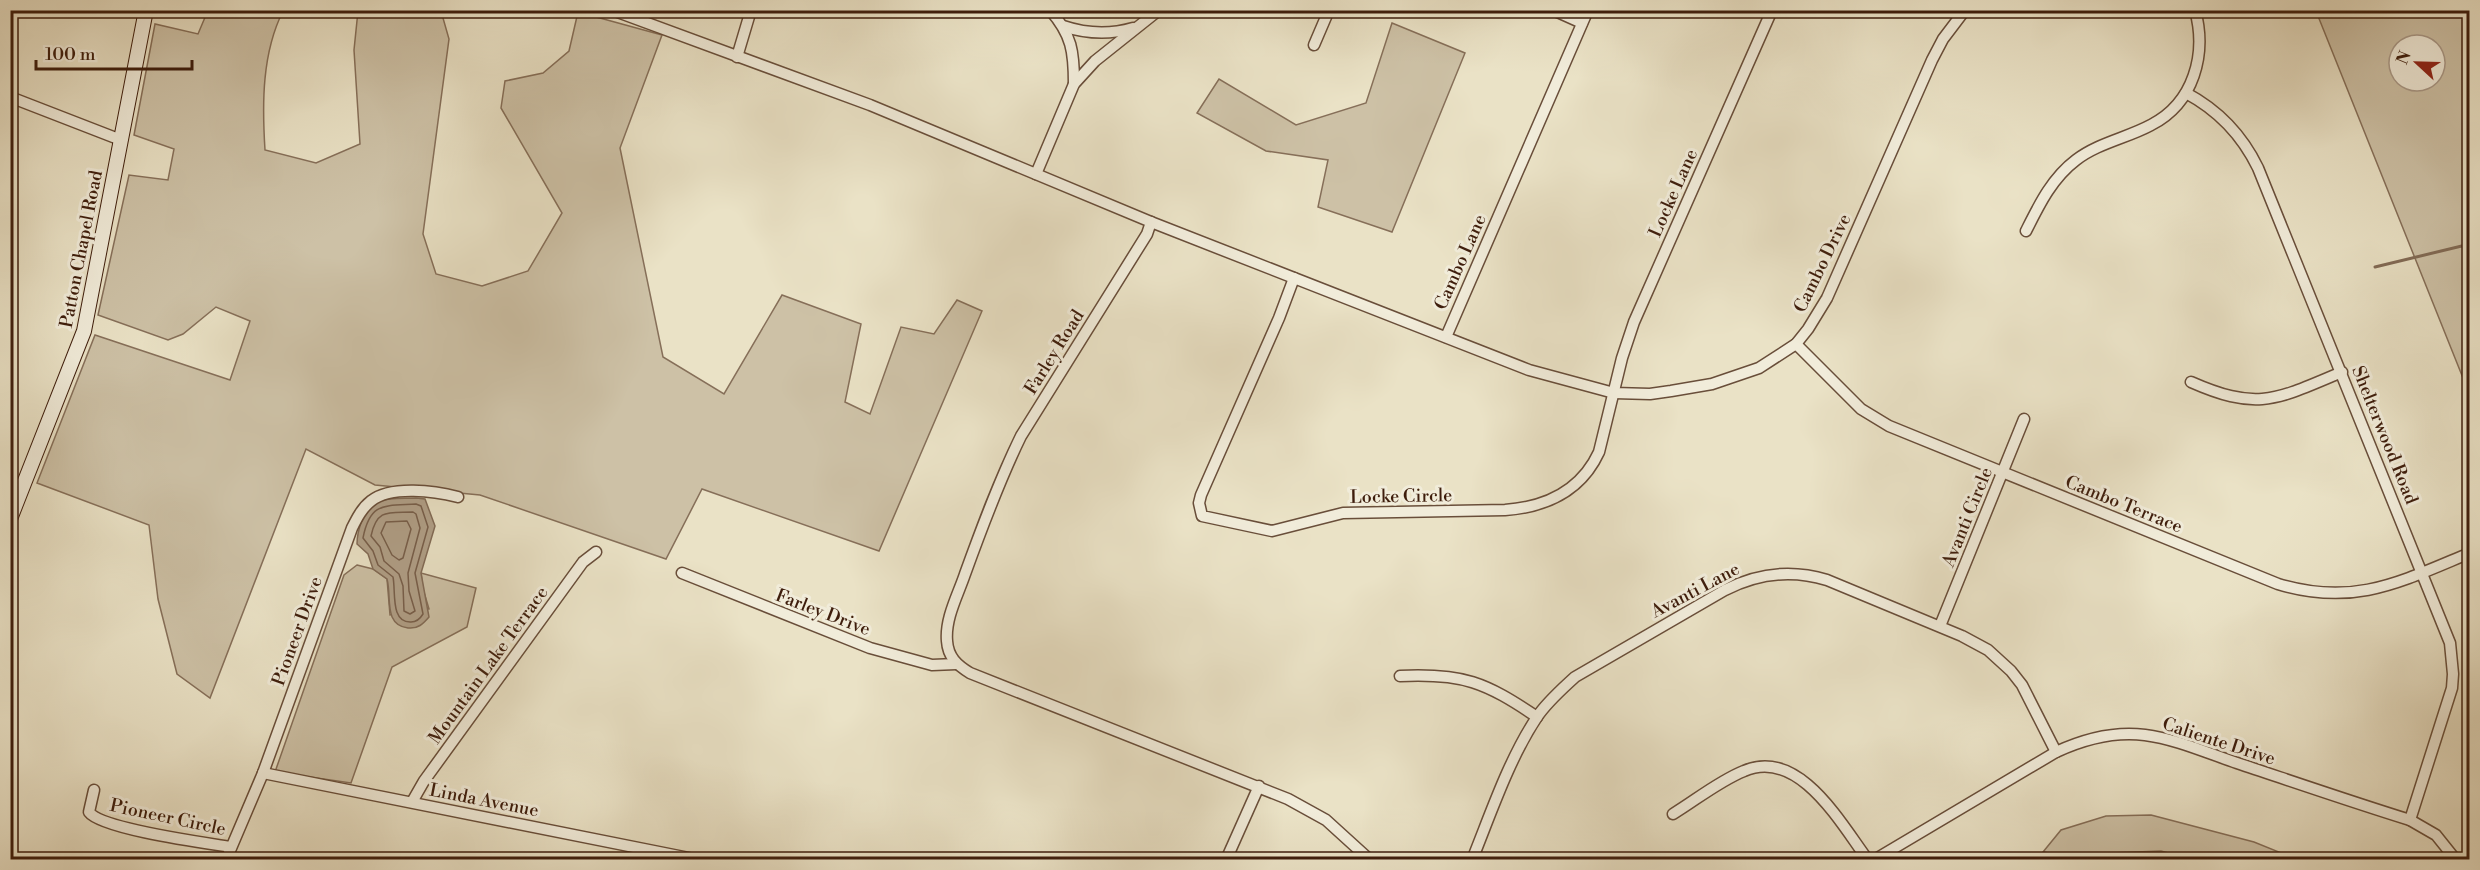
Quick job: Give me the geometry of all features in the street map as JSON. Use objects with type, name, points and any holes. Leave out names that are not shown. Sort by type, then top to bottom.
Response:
[{"type":"street","name":"Patton Chapel Road","points":[[10,519],[84,331],[146,10]]},
{"type":"street","points":[[612,10],[870,105],[1151,222]]},
{"type":"street","points":[[737,57],[751,10]]},
{"type":"street","points":[[1050,10],[1063,26],[1073,55],[1074,84]]},
{"type":"street","points":[[1036,174],[1074,84],[1095,61],[1159,10]]},
{"type":"street","points":[[1314,45],[1329,10]]},
{"type":"street","points":[[1553,10],[1582,23]]},
{"type":"street","name":"Cambo Lane","points":[[1151,222],[1446,336],[1588,10]]},
{"type":"street","name":"Locke Lane","points":[[1614,393],[1634,322],[1772,10]]},
{"type":"street","name":"Cambo Drive","points":[[1446,336],[1548,376],[1614,393],[1650,394],[1728,380],[1760,368],[1796,344],[1827,298],[1920,85],[1943,39],[1965,10]]},
{"type":"street","points":[[2026,231],[2052,185],[2076,160],[2095,148],[2151,125],[2171,111],[2186,93],[2199,59],[2201,42],[2195,10]]},
{"type":"street","points":[[1063,26],[1074,30],[1114,34],[1139,27]]},
{"type":"street","name":"Shelterwood Road","points":[[2186,93],[2228,123],[2253,157],[2450,643],[2453,674],[2448,703],[2410,820]]},
{"type":"street","points":[[10,97],[121,140]]},
{"type":"street","name":"Farley Road","points":[[956,664],[947,643],[950,617],[996,490],[1021,436],[1147,234],[1151,222]]},
{"type":"street","name":"Locke Circle","points":[[1294,278],[1279,318],[1202,495],[1199,509],[1202,516],[1209,519],[1272,531],[1343,513],[1505,510],[1538,506],[1569,489],[1593,465],[1606,432],[1614,393]]},
{"type":"street","name":"Cambo Terrace","points":[[1796,344],[1851,400],[1872,417],[2003,473],[2297,590],[2332,594],[2376,589],[2423,573],[2469,553]]},
{"type":"street","points":[[2191,382],[2225,396],[2266,400],[2289,394],[2342,372]]},
{"type":"street","name":"Avanti Circle","points":[[1940,626],[2024,419]]},
{"type":"street","name":"Pioneer Drive","points":[[226,860],[263,773],[352,528],[360,512],[371,501],[388,494],[435,491],[458,497]]},
{"type":"street","name":"Mountain Lake Terrace","points":[[412,802],[424,781],[583,562],[596,552]]},
{"type":"street","name":"Farley Drive","points":[[682,573],[870,648],[932,665],[956,664]]},
{"type":"street","name":"Avanti Lane","points":[[1472,860],[1518,752],[1537,717],[1547,704],[1575,677],[1725,590],[1754,578],[1784,574],[1815,577],[1940,626],[1988,650],[2011,671],[2034,704],[2056,752]]},
{"type":"street","points":[[956,664],[970,673],[1288,799],[1326,820],[1370,860]]},
{"type":"street","points":[[1400,676],[1441,675],[1471,680],[1495,690],[1537,717]]},
{"type":"street","name":"Caliente Drive","points":[[1874,860],[2056,752],[2103,736],[2151,736],[2410,820],[2436,835],[2456,860]]},
{"type":"street","points":[[1673,814],[1744,771],[1762,767],[1774,768],[1797,776],[1811,787],[1868,860]]},
{"type":"street","name":"Linda Avenue","points":[[263,773],[699,860]]},
{"type":"street","points":[[1226,860],[1259,786]]},
{"type":"street","name":"Pioneer Circle","points":[[94,790],[88,812],[91,816],[110,824],[231,847]]},
{"type":"shaded area","points":[[212,11],[283,11],[267,61],[264,96],[265,150],[316,163],[360,144],[354,50],[358,11],[441,11],[449,39],[423,234],[436,274],[482,286],[528,271],[562,213],[501,108],[505,81],[543,73],[569,51],[578,12],[662,35],[620,148],[663,357],[724,394],[782,295],[861,324],[845,402],[870,414],[901,327],[934,334],[957,300],[982,311],[879,551],[702,489],[666,559],[480,495],[375,485],[306,449],[210,698],[177,674],[158,599],[149,525],[37,483],[95,335],[230,380],[250,321],[216,307],[183,334],[168,340],[98,315],[129,175],[168,180],[174,149],[134,135],[155,24],[198,34],[206,15]]},
{"type":"shaded area","points":[[2316,11],[2469,11],[2469,393]]},
{"type":"shaded area","points":[[1392,23],[1465,53],[1392,232],[1318,207],[1328,160],[1266,151],[1197,113],[1219,79],[1296,125],[1366,103]]},
{"type":"shaded area","points":[[357,565],[373,569],[387,579],[390,615],[429,609],[421,573],[476,588],[467,627],[392,667],[351,783],[275,772],[344,575]]},
{"type":"shaded area","points":[[2151,815],[2254,842],[2296,859],[2190,859],[2161,851],[2061,855],[2043,852],[2061,830],[2106,816]]},
{"type":"water","points":[[425,499],[435,526],[421,573],[429,617],[415,628],[408,628],[395,622],[390,609],[387,579],[373,569],[368,554],[357,544],[357,541],[362,520],[372,506],[384,500]]},
{"type":"waterway","points":[[2375,267],[2470,244]]}]
